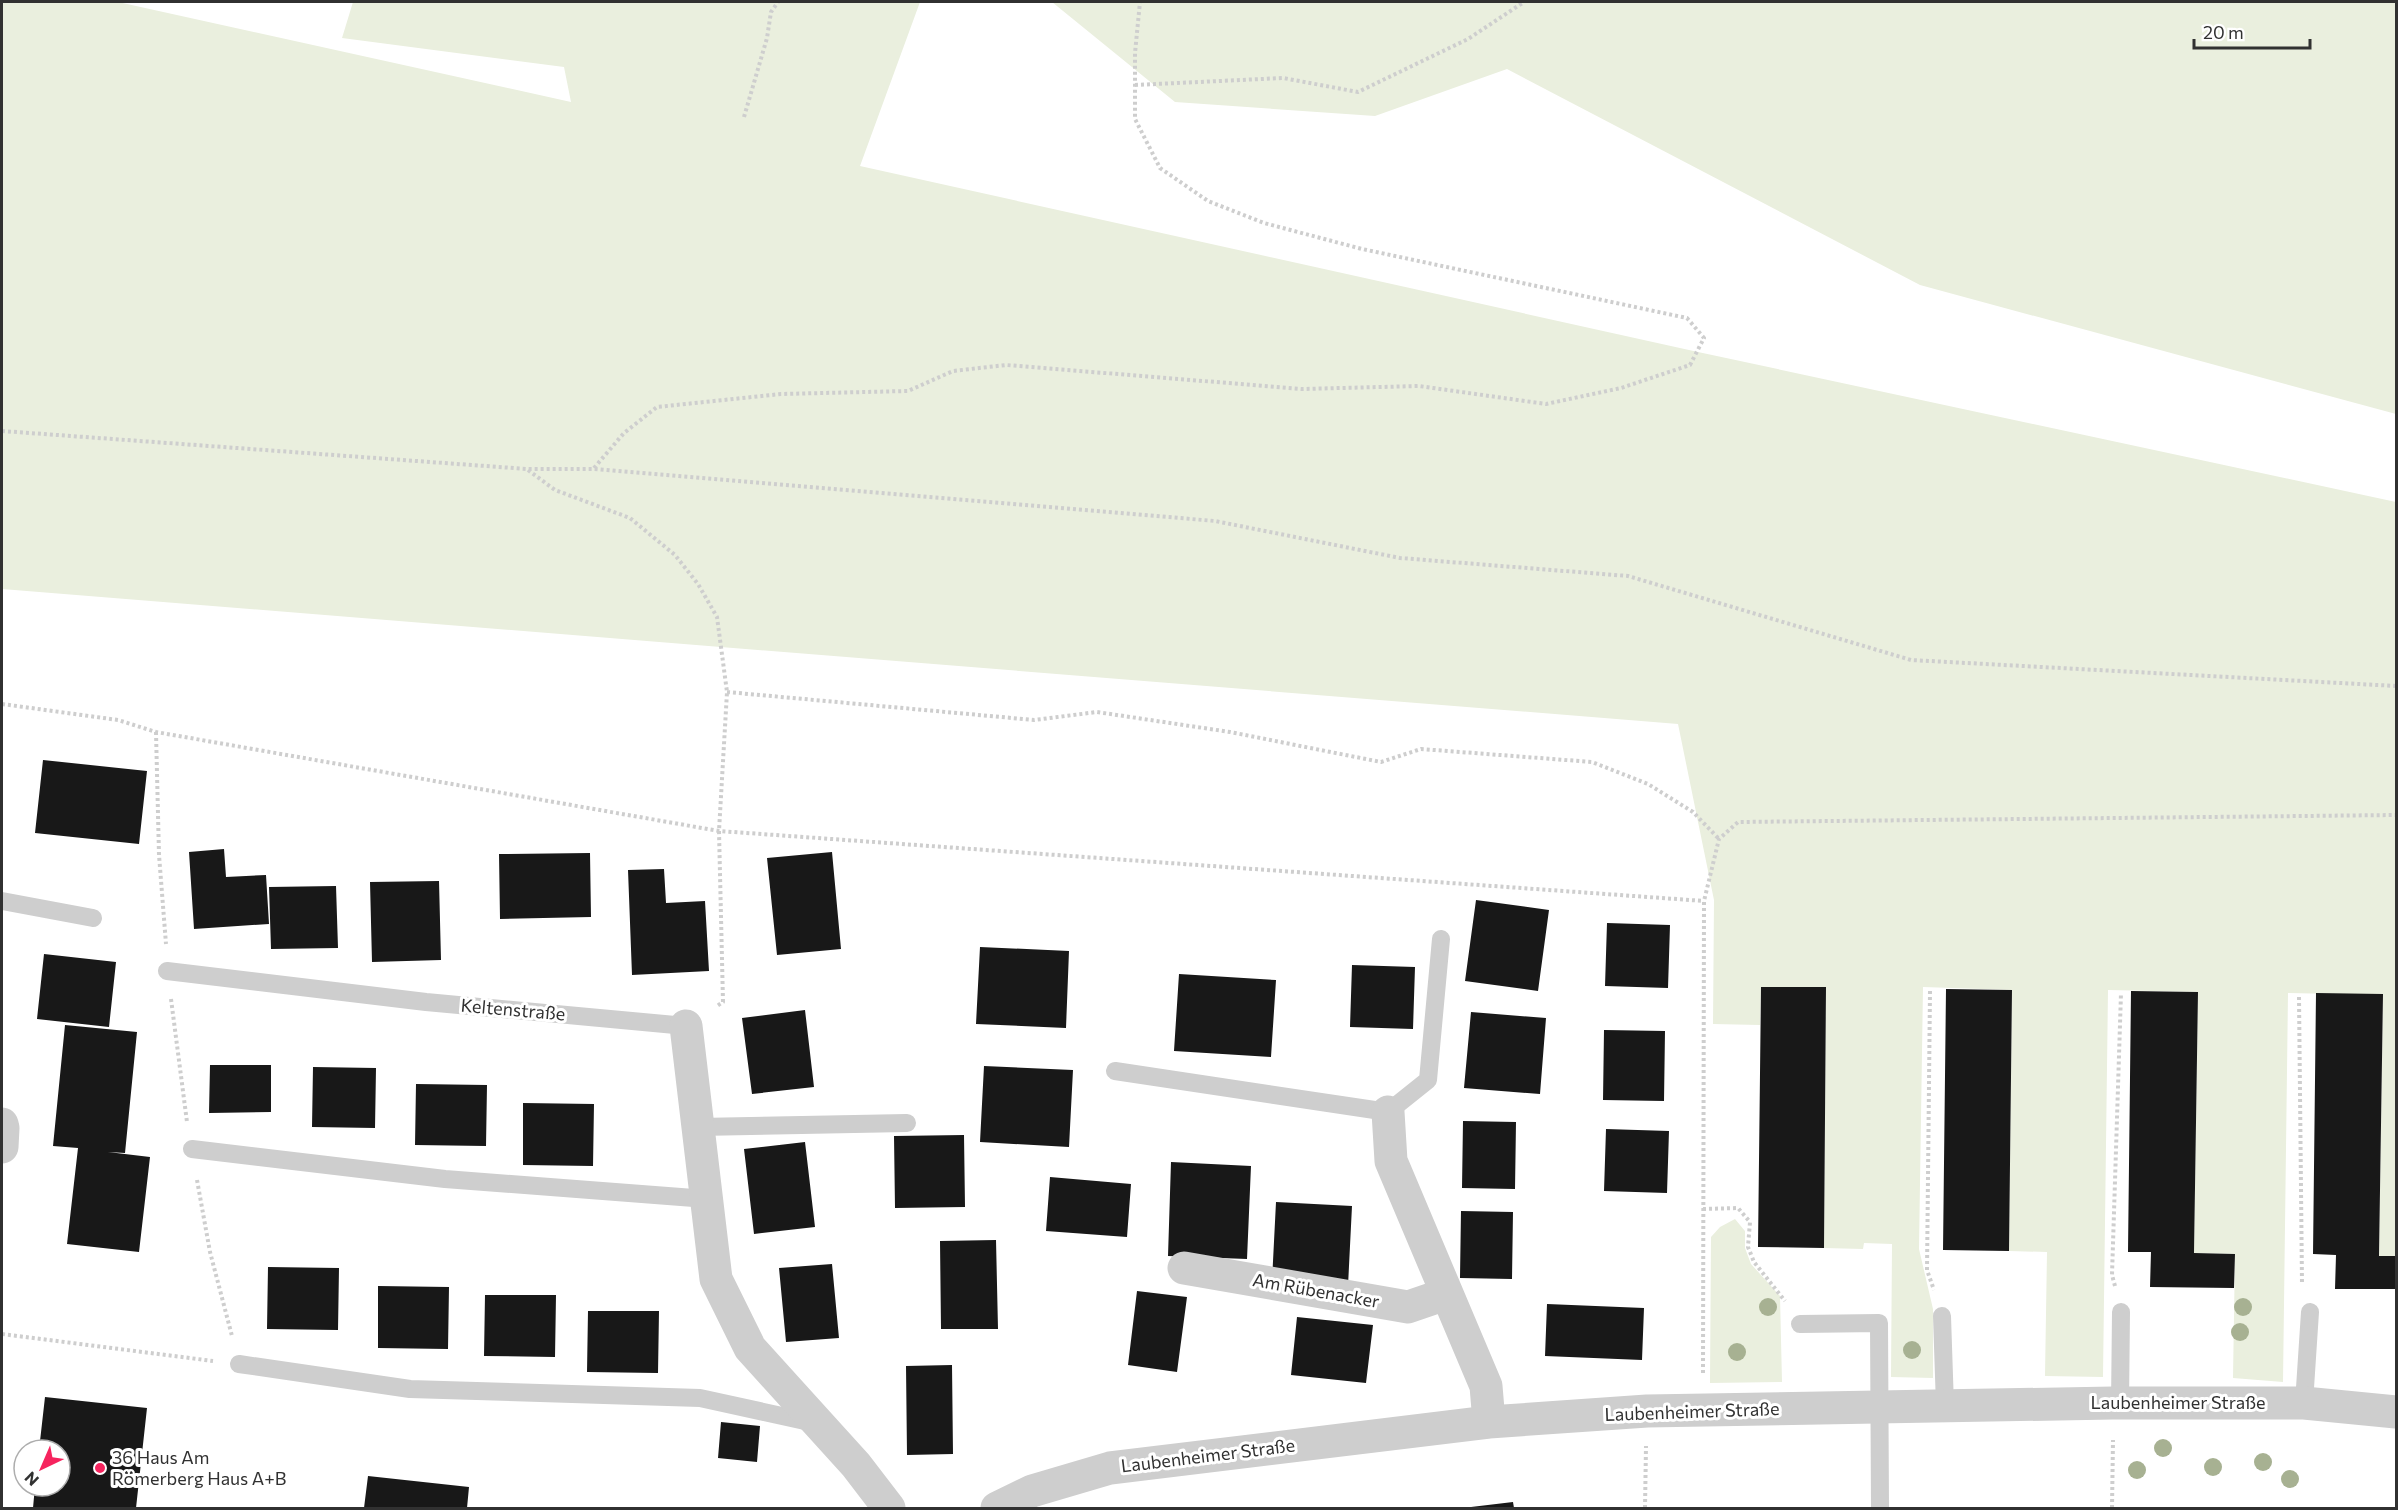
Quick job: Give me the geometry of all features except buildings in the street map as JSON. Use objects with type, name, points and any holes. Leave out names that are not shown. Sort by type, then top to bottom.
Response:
[{"type":"street","points":[[686,1026],[716,1279],[750,1348],[856,1465],[889,1509]]},
{"type":"street","points":[[1388,1112],[1391,1161],[1486,1386],[1490,1422]]},
{"type":"street","points":[[2,1124],[2,1147]]},
{"type":"street","name":"Am Rübenacker","points":[[1184,1268],[1407,1306],[1446,1294]]},
{"type":"street","name":"Laubenheimer Straße","points":[[997,1509],[1032,1491],[1110,1468],[1490,1422],[1703,1410],[2117,1403],[2304,1403],[2397,1412]]},
{"type":"lane","points":[[2,901],[93,918]]},
{"type":"lane","points":[[1115,1071],[1388,1112],[1428,1080],[1441,939]]},
{"type":"lane","name":"Keltenstraße","points":[[167,971],[426,1002],[686,1026]]},
{"type":"lane","points":[[698,1127],[907,1123]]},
{"type":"lane","points":[[192,1149],[445,1179],[707,1199]]},
{"type":"lane","points":[[2117,1403],[2121,1312]]},
{"type":"lane","points":[[2304,1403],[2310,1312]]},
{"type":"lane","points":[[1942,1316],[1946,1406]]},
{"type":"lane","points":[[1800,1324],[1879,1323],[1880,1509]]},
{"type":"lane","points":[[239,1364],[410,1389],[700,1398],[819,1424]]},
{"type":"path","points":[[744,117],[771,12],[778,2]]},
{"type":"path","points":[[594,469],[624,433],[657,407],[781,394],[908,391],[953,371],[1006,365],[1302,389],[1419,387],[1546,404],[1621,388],[1689,365],[1704,338],[1687,318],[1362,249],[1264,223],[1208,201],[1160,168],[1135,119],[1135,53],[1140,2]]},
{"type":"path","points":[[1135,85],[1282,78],[1358,92],[1468,39],[1524,2]]},
{"type":"path","points":[[2,431],[528,469],[594,469],[1215,521],[1400,558],[1628,576],[1911,660],[2397,686]]},
{"type":"path","points":[[528,469],[555,490],[630,518],[675,555],[698,584],[717,617],[727,692],[719,831],[723,1002],[686,1026]]},
{"type":"path","points":[[727,692],[1034,720],[1097,712],[1230,732],[1381,762],[1421,749],[1592,762],[1648,784],[1693,812],[1719,839]]},
{"type":"path","points":[[2,704],[118,720],[156,732],[719,831],[1704,900]]},
{"type":"path","points":[[1703,1410],[1704,900],[1719,839],[1738,822],[2397,815]]},
{"type":"path","points":[[1930,991],[1927,1270],[1942,1316]]},
{"type":"path","points":[[2121,993],[2112,1275],[2121,1312]]},
{"type":"path","points":[[2299,997],[2301,1281],[2310,1312]]},
{"type":"path","points":[[1703,1209],[1738,1208],[1750,1222],[1748,1247],[1754,1262],[1779,1292],[1800,1324]]},
{"type":"path","points":[[2112,1509],[2117,1403]]},
{"type":"path","points":[[1645,1509],[1646,1438]]},
{"type":"green space","points":[[2,2],[118,2],[571,102],[564,67],[342,38],[353,2],[920,2],[860,166],[1698,352],[2396,502],[2396,1256],[2379,1256],[2383,995],[2288,993],[2283,1382],[2233,1378],[2235,1254],[2194,1253],[2198,992],[2108,990],[2103,1377],[2045,1376],[2047,1252],[2009,1251],[2012,990],[1923,987],[1919,1249],[1933,1309],[1933,1378],[1891,1377],[1892,1244],[1864,1243],[1863,1249],[1824,1248],[1826,988],[1761,987],[1760,1025],[1713,1024],[1714,900],[1678,724],[2,589]]},
{"type":"green space","points":[[1052,2],[2396,2],[2396,414],[1920,285],[1507,69],[1375,116],[1175,102]]},
{"type":"green space","points":[[1735,1219],[1745,1231],[1745,1248],[1751,1264],[1780,1296],[1782,1382],[1710,1383],[1711,1237],[1720,1227]]},
{"type":"place","name":"36 Haus Am Römerberg Haus A+B","points":[[100,1468]]}]
